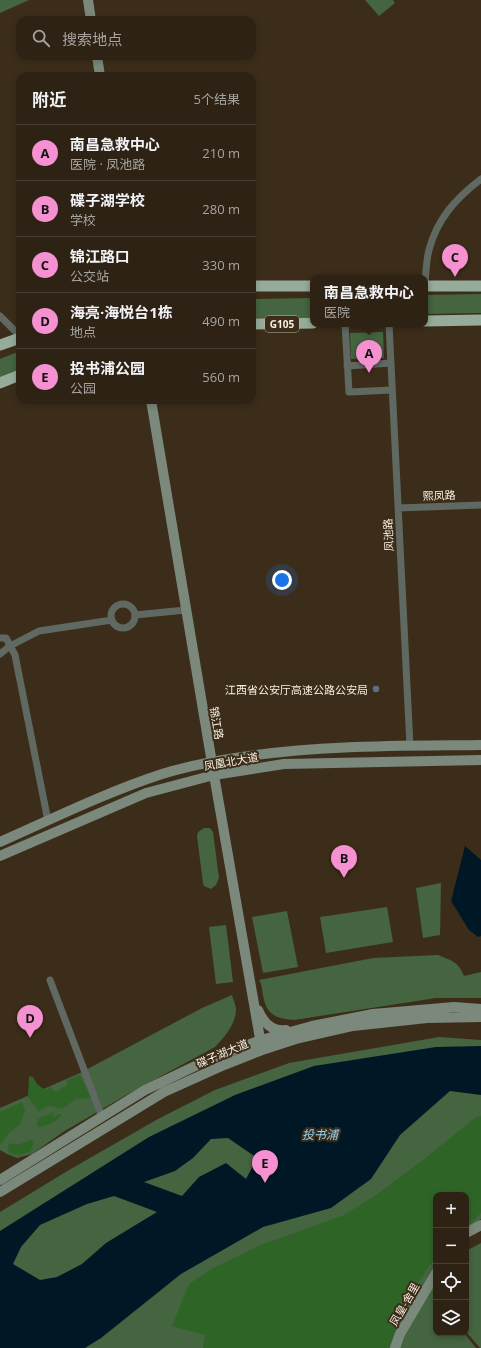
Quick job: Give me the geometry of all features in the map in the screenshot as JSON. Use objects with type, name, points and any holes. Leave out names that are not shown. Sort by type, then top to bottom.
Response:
[{"type":"highway","points":[[428,285],[481,286]]},
{"type":"highway","points":[[256,286],[310,286]]},
{"type":"highway","points":[[428,321],[481,320]]},
{"type":"highway","name":"G105","points":[[256,324],[310,323]]},
{"type":"highway","points":[[0,345],[16,339]]},
{"type":"highway","points":[[0,383],[16,377]]},
{"type":"main road","points":[[88,0],[90,16]]},
{"type":"main road","points":[[98,60],[99,72]]},
{"type":"main road","name":"锦江路","points":[[152,404],[261,1044]]},
{"type":"main road","name":"凤凰北大道","points":[[0,842],[111,793],[156,777],[212,762],[278,752],[342,747],[481,745]]},
{"type":"main road","name":"凤凰北大道","points":[[0,856],[146,793],[214,775],[284,764],[481,760]]},
{"type":"main road","points":[[254,1000],[260,1015],[266,1023],[275,1029],[282,1030],[312,1026]]},
{"type":"main road","name":"碟子湖大道","points":[[0,1180],[145,1090],[212,1058],[261,1044],[312,1026],[373,1014],[454,1007],[481,1009]]},
{"type":"main road","name":"碟子湖大道","points":[[0,1192],[164,1092],[224,1065],[261,1044],[296,1039],[353,1026],[427,1018],[481,1018]]},
{"type":"main road","points":[[469,1231],[481,1225]]},
{"type":"main road","name":"凤皇-舍里","points":[[395,1348],[400,1334],[433,1278]]},
{"type":"street","points":[[426,275],[429,251],[441,221],[455,201],[481,179]]},
{"type":"street","points":[[0,316],[16,332]]},
{"type":"street","points":[[345,327],[348,392],[392,390]]},
{"type":"street","name":"凤池路","points":[[389,327],[410,746]]},
{"type":"street","points":[[347,366],[391,364]]},
{"type":"street","name":"熙凤路","points":[[398,508],[481,505]]},
{"type":"street","points":[[120,604],[128,605],[134,611],[135,615],[131,625],[124,628],[117,626],[112,620],[111,616],[114,608],[120,604]]},
{"type":"street","points":[[135,615],[186,610]]},
{"type":"street","points":[[0,654],[10,646],[39,631],[112,620]]},
{"type":"street","points":[[0,638],[6,638],[15,655],[48,821]]},
{"type":"street","points":[[50,980],[102,1117]]},
{"type":"green space","points":[[0,0],[29,0],[0,13]]},
{"type":"green space","points":[[365,0],[393,0],[395,3],[379,16]]},
{"type":"green space","points":[[481,294],[481,313],[428,314],[428,295]]},
{"type":"green space","points":[[310,298],[310,317],[256,318],[256,299]]},
{"type":"green space","points":[[383,332],[384,358],[351,359],[350,333]]},
{"type":"green space","points":[[16,353],[16,372],[0,379],[0,359]]},
{"type":"green space","points":[[204,828],[210,828],[213,832],[219,878],[216,885],[211,889],[204,886],[203,883],[197,836],[198,832]]},
{"type":"green space","points":[[441,883],[440,935],[423,938],[416,888]]},
{"type":"green space","points":[[387,907],[393,942],[326,953],[320,917]]},
{"type":"green space","points":[[287,911],[298,967],[263,973],[252,917]]},
{"type":"green space","points":[[226,925],[233,982],[216,984],[209,927]]},
{"type":"green space","points":[[438,955],[457,964],[464,976],[481,972],[481,998],[436,998],[294,1020],[277,1017],[269,1011],[264,1001],[259,980],[373,958]]},
{"type":"green space","points":[[232,995],[236,1008],[235,1019],[223,1039],[215,1047],[128,1094],[63,1132],[32,1154],[17,1158],[0,1150],[0,1108],[80,1073],[202,1008]]},
{"type":"green space","points":[[439,1037],[481,1040],[481,1219],[469,1228],[469,1192],[433,1192],[433,1336],[466,1336],[476,1348],[0,1348],[0,1212],[158,1119],[215,1090],[289,1063]]},
{"type":"green space","points":[[80,1075],[91,1098],[76,1099],[62,1109],[45,1107],[39,1112],[28,1097],[29,1076],[33,1077],[37,1084],[45,1090],[50,1087],[56,1092],[67,1085],[67,1080]]},
{"type":"green space","points":[[22,1102],[25,1111],[20,1125],[9,1133],[0,1145],[0,1112]]},
{"type":"green space","points":[[55,1112],[53,1115],[54,1118],[58,1114],[62,1114],[57,1120],[51,1124],[37,1127],[38,1119]]},
{"type":"green space","points":[[481,1116],[481,1213],[469,1224],[469,1192],[433,1192],[433,1260],[407,1299],[389,1348],[203,1348],[205,1335],[172,1326],[189,1284],[213,1268],[261,1245],[344,1215],[376,1195],[428,1156],[476,1117]]},
{"type":"green space","points":[[31,1140],[34,1141],[31,1151],[23,1154],[12,1154],[9,1152],[9,1143],[17,1145]]},
{"type":"green space","points":[[481,1243],[481,1348],[469,1335],[469,1249]]},
{"type":"water","points":[[465,846],[481,860],[481,936],[478,937],[469,930],[451,901]]},
{"type":"water","name":"投书浦","points":[[481,1046],[481,1095],[450,1091],[400,1135],[371,1179],[331,1208],[263,1227],[181,1274],[101,1338],[85,1348],[0,1348],[0,1231],[149,1137],[235,1095],[314,1066],[436,1047]],"holes":[[[228,1138],[257,1158],[246,1179],[226,1163],[199,1177],[182,1196],[144,1182],[175,1171],[193,1158],[211,1139]],[[114,1196],[157,1212],[106,1243],[82,1264],[57,1277],[40,1280],[13,1264],[21,1247],[40,1225],[87,1204]]]},
{"type":"place","name":"锦江路口","points":[[455,277]]},
{"type":"place","name":"南昌急救中心","points":[[369,373]]},
{"type":"place","name":"江西省公安厅高速公路公安局","points":[[376,689]]},
{"type":"place","name":"碟子湖学校","points":[[344,878]]},
{"type":"place","name":"海亮·海悦台1栋","points":[[30,1038]]},
{"type":"place","name":"投书浦公园","points":[[265,1183]]}]
